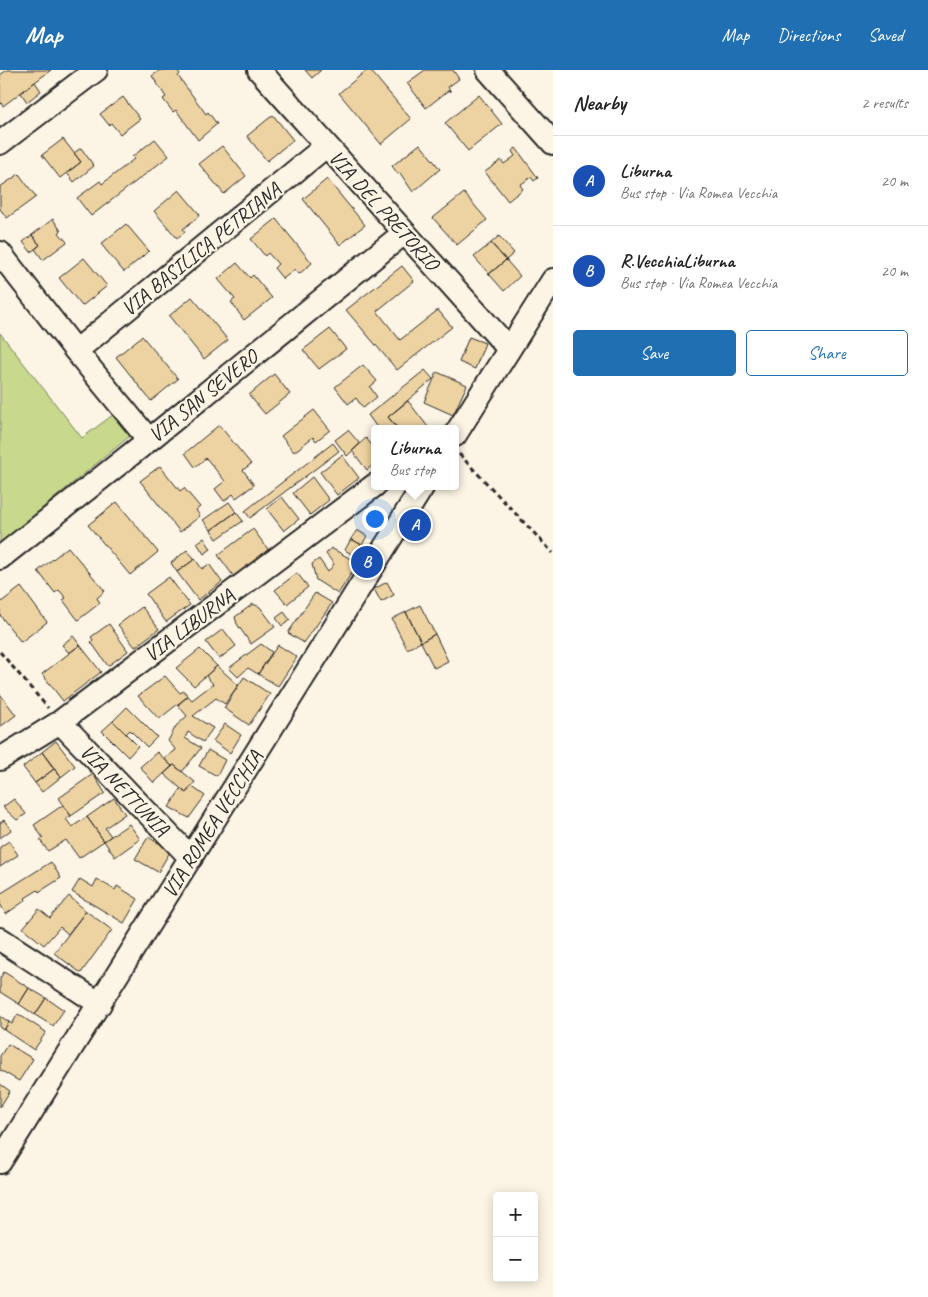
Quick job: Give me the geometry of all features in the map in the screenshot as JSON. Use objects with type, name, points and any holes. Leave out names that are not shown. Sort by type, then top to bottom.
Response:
[{"type":"street","points":[[0,143],[96,70]]},
{"type":"street","name":"VIA DEL PRETORIO","points":[[259,70],[509,349]]},
{"type":"street","points":[[488,70],[553,143]]},
{"type":"street","name":"VIA BASILICA PETRIANA","points":[[76,351],[326,146]]},
{"type":"street","name":"VIA SAN SEVERO","points":[[0,558],[404,233]]},
{"type":"street","points":[[0,253],[76,351],[149,440]]},
{"type":"street","points":[[459,429],[553,280]]},
{"type":"street","name":"VIA LIBURNA","points":[[0,759],[60,722],[371,488]]},
{"type":"street","name":"VIA ROMEA VECCHIA","points":[[0,1162],[420,490]]},
{"type":"street","name":"VIA NETTUNIA","points":[[60,722],[190,858]]},
{"type":"street","points":[[0,939],[100,1004]]},
{"type":"path","points":[[459,454],[553,554]]},
{"type":"path","points":[[0,652],[60,722]]},
{"type":"green space","points":[[0,333],[82,438],[114,414],[130,436],[0,543]]},
{"type":"building","points":[[7,70],[51,70],[3,106],[0,101],[0,75]]},
{"type":"building","points":[[160,70],[177,70],[180,74],[178,76],[206,114],[208,112],[217,124],[198,140],[176,110],[173,112],[163,99],[166,97],[152,76]]},
{"type":"building","points":[[305,70],[321,70],[312,78]]},
{"type":"building","points":[[367,70],[370,70],[411,119],[381,144],[339,93]]},
{"type":"building","points":[[425,70],[453,70],[459,79],[448,87],[451,92],[449,90],[426,108],[407,83]]},
{"type":"building","points":[[35,82],[41,91],[27,102],[21,93]]},
{"type":"building","points":[[479,95],[502,124],[468,151],[445,123]]},
{"type":"building","points":[[123,97],[140,119],[120,134],[100,114]]},
{"type":"building","points":[[273,115],[293,140],[267,161],[247,136]]},
{"type":"building","points":[[63,139],[81,162],[60,178],[42,155]]},
{"type":"building","points":[[155,139],[169,156],[91,216],[77,198],[100,181],[102,184],[134,159],[132,157]]},
{"type":"building","points":[[420,144],[440,169],[413,192],[400,173],[398,174],[392,166]]},
{"type":"building","points":[[222,146],[246,176],[224,194],[199,164]]},
{"type":"building","points":[[81,148],[94,166],[74,182],[67,173],[81,162],[74,153]]},
{"type":"building","points":[[516,148],[538,178],[534,181],[531,177],[520,185],[523,189],[508,201],[485,172],[501,160],[504,164],[515,156],[512,151]]},
{"type":"building","points":[[19,174],[36,197],[7,218],[0,209],[0,187]]},
{"type":"building","points":[[327,179],[365,225],[340,245],[303,199]]},
{"type":"building","points":[[179,190],[200,215],[183,229],[185,232],[177,238],[154,211]]},
{"type":"building","points":[[464,193],[487,220],[457,245],[433,218]]},
{"type":"building","points":[[53,219],[61,231],[59,233],[67,242],[43,260],[35,249],[40,245],[32,235]]},
{"type":"building","points":[[276,219],[312,263],[299,274],[295,269],[283,279],[274,268],[278,264],[268,253],[265,256],[251,239]]},
{"type":"building","points":[[126,224],[149,251],[124,272],[101,244]]},
{"type":"building","points":[[32,235],[40,245],[31,252],[23,242]]},
{"type":"building","points":[[499,236],[514,253],[506,260],[491,243]]},
{"type":"building","points":[[491,243],[506,260],[489,274],[474,257]]},
{"type":"building","points":[[84,258],[107,286],[82,306],[59,278]]},
{"type":"building","points":[[506,260],[520,276],[504,291],[489,274]]},
{"type":"building","points":[[237,263],[250,278],[253,275],[272,298],[244,320],[231,302],[235,299],[218,279]]},
{"type":"building","points":[[402,266],[414,281],[377,311],[400,340],[438,310],[452,327],[397,370],[346,310]]},
{"type":"building","points":[[192,297],[228,340],[204,359],[169,316]]},
{"type":"building","points":[[330,329],[346,349],[319,369],[303,350]]},
{"type":"building","points":[[142,336],[178,379],[151,401],[116,357]]},
{"type":"building","points":[[469,337],[485,343],[475,369],[459,362]]},
{"type":"building","points":[[363,365],[377,381],[370,387],[377,397],[363,408],[356,398],[348,404],[335,387]]},
{"type":"building","points":[[425,370],[433,379],[388,417],[395,425],[375,425],[368,415]]},
{"type":"building","points":[[437,372],[467,385],[453,415],[424,402]]},
{"type":"building","points":[[274,374],[290,394],[265,414],[249,395]]},
{"type":"building","points":[[408,401],[426,425],[395,425],[388,417]]},
{"type":"building","points":[[314,410],[330,430],[316,441],[313,437],[294,452],[281,436]]},
{"type":"building","points":[[219,425],[251,464],[243,470],[254,485],[236,498],[233,494],[224,501],[215,489],[225,481],[206,458],[195,467],[185,453]]},
{"type":"building","points":[[348,430],[360,444],[347,456],[335,440]]},
{"type":"building","points":[[366,438],[371,444],[371,466],[367,470],[352,451]]},
{"type":"building","points":[[333,443],[339,451],[250,518],[245,511]]},
{"type":"building","points":[[342,455],[359,478],[337,495],[320,472]]},
{"type":"building","points":[[160,466],[180,491],[184,488],[200,507],[196,510],[200,516],[180,532],[140,481]]},
{"type":"building","points":[[312,477],[329,500],[310,515],[293,493]]},
{"type":"building","points":[[282,497],[299,519],[284,531],[267,509]]},
{"type":"building","points":[[117,502],[158,552],[130,575],[88,525]]},
{"type":"building","points":[[229,502],[236,512],[211,530],[203,520]]},
{"type":"building","points":[[236,512],[243,521],[217,539],[211,530]]},
{"type":"building","points":[[253,529],[270,552],[234,577],[218,555]]},
{"type":"building","points":[[357,530],[367,536],[362,545],[351,539]]},
{"type":"building","points":[[204,538],[211,549],[204,554],[197,543]]},
{"type":"building","points":[[351,539],[362,545],[356,557],[345,550]]},
{"type":"building","points":[[68,547],[105,591],[97,598],[100,603],[78,620],[63,600],[66,598],[59,590],[55,593],[38,571]]},
{"type":"building","points":[[331,548],[358,563],[338,594],[316,580],[312,564],[319,559],[328,572],[334,564],[326,554]]},
{"type":"building","points":[[187,550],[195,559],[177,572],[171,563]]},
{"type":"building","points":[[195,559],[202,569],[209,564],[222,582],[198,600],[177,572]]},
{"type":"building","points":[[297,573],[308,587],[287,604],[275,590]]},
{"type":"building","points":[[169,577],[190,605],[166,622],[146,594]]},
{"type":"building","points":[[387,582],[394,595],[381,602],[374,589]]},
{"type":"building","points":[[21,587],[47,622],[21,642],[0,615],[0,603]]},
{"type":"building","points":[[315,593],[332,603],[304,643],[288,633]]},
{"type":"building","points":[[253,604],[260,607],[275,627],[251,644],[237,624],[235,617]]},
{"type":"building","points":[[420,605],[435,634],[421,642],[406,612]]},
{"type":"building","points":[[142,607],[159,629],[135,647],[118,625]]},
{"type":"building","points":[[284,612],[290,620],[282,626],[276,618]]},
{"type":"building","points":[[406,612],[421,642],[407,649],[392,619]]},
{"type":"building","points":[[109,624],[128,651],[108,666],[91,642],[93,640],[91,637]]},
{"type":"building","points":[[223,629],[236,646],[219,659],[206,642]]},
{"type":"building","points":[[435,634],[448,661],[434,668],[421,642]]},
{"type":"building","points":[[73,636],[80,645],[69,653],[62,645]]},
{"type":"building","points":[[261,644],[272,652],[258,674],[248,668],[238,677],[229,668]]},
{"type":"building","points":[[80,645],[101,672],[63,701],[42,674]]},
{"type":"building","points":[[278,645],[297,657],[278,686],[258,674]]},
{"type":"building","points":[[200,649],[217,666],[194,686],[176,668]]},
{"type":"building","points":[[217,666],[238,685],[225,704],[216,698],[193,716],[213,728],[203,742],[188,732],[185,738],[201,748],[182,772],[164,759],[176,750],[168,741],[176,726],[187,716],[178,705],[188,696],[192,700],[213,684],[206,676]]},
{"type":"building","points":[[165,676],[180,693],[184,691],[188,696],[159,719],[138,696]]},
{"type":"building","points":[[244,677],[270,694],[249,725],[224,708]]},
{"type":"building","points":[[0,694],[16,715],[0,727]]},
{"type":"building","points":[[127,707],[157,737],[147,747],[130,730],[126,734],[113,721]]},
{"type":"building","points":[[113,721],[138,746],[128,757],[102,731]]},
{"type":"building","points":[[225,724],[241,735],[230,753],[213,741]]},
{"type":"building","points":[[56,741],[75,766],[61,777],[42,752]]},
{"type":"building","points":[[208,750],[225,760],[217,776],[199,766]]},
{"type":"building","points":[[42,752],[54,769],[35,783],[23,767]]},
{"type":"building","points":[[157,752],[172,766],[154,783],[140,767]]},
{"type":"building","points":[[174,765],[195,782],[186,793],[164,774]]},
{"type":"building","points":[[54,769],[61,777],[42,792],[35,783]]},
{"type":"building","points":[[93,774],[105,793],[71,816],[59,798]]},
{"type":"building","points":[[191,786],[205,796],[189,818],[169,807],[181,789],[186,793]]},
{"type":"building","points":[[114,798],[125,814],[105,828],[111,836],[104,841],[87,817]]},
{"type":"building","points":[[14,799],[26,814],[17,820],[3,807]]},
{"type":"building","points":[[63,805],[71,816],[66,819],[72,827],[87,817],[104,841],[79,858],[66,840],[48,851],[40,840],[43,838],[34,825]]},
{"type":"building","points":[[4,820],[11,830],[0,838],[0,823]]},
{"type":"building","points":[[129,824],[140,839],[115,857],[104,841]]},
{"type":"building","points":[[148,837],[171,850],[158,872],[135,859]]},
{"type":"building","points":[[9,841],[18,855],[0,867],[0,847]]},
{"type":"building","points":[[51,862],[61,878],[39,892],[38,890],[25,898],[26,900],[6,914],[0,904],[0,894]]},
{"type":"building","points":[[80,879],[93,887],[97,879],[115,890],[117,886],[138,899],[124,923],[72,892]]},
{"type":"building","points":[[69,896],[86,911],[68,934],[60,927],[44,945],[23,928],[39,909],[50,918]]},
{"type":"building","points":[[86,911],[112,930],[81,973],[54,953]]},
{"type":"building","points":[[4,972],[29,988],[19,1004],[0,992],[0,978]]},
{"type":"building","points":[[29,988],[46,998],[35,1015],[19,1004]]},
{"type":"building","points":[[46,998],[64,1010],[53,1026],[35,1015]]},
{"type":"building","points":[[18,1014],[46,1032],[34,1050],[4,1030],[9,1022],[12,1024]]},
{"type":"building","points":[[0,1016],[9,1022],[4,1030],[0,1028]]},
{"type":"building","points":[[8,1044],[33,1059],[19,1081],[0,1070],[0,1056]]},
{"type":"building","points":[[0,1084],[10,1091],[0,1107]]},
{"type":"place","name":"Liburna","points":[[415,525]]},
{"type":"place","name":"R.VecchiaLiburna","points":[[367,562]]}]
